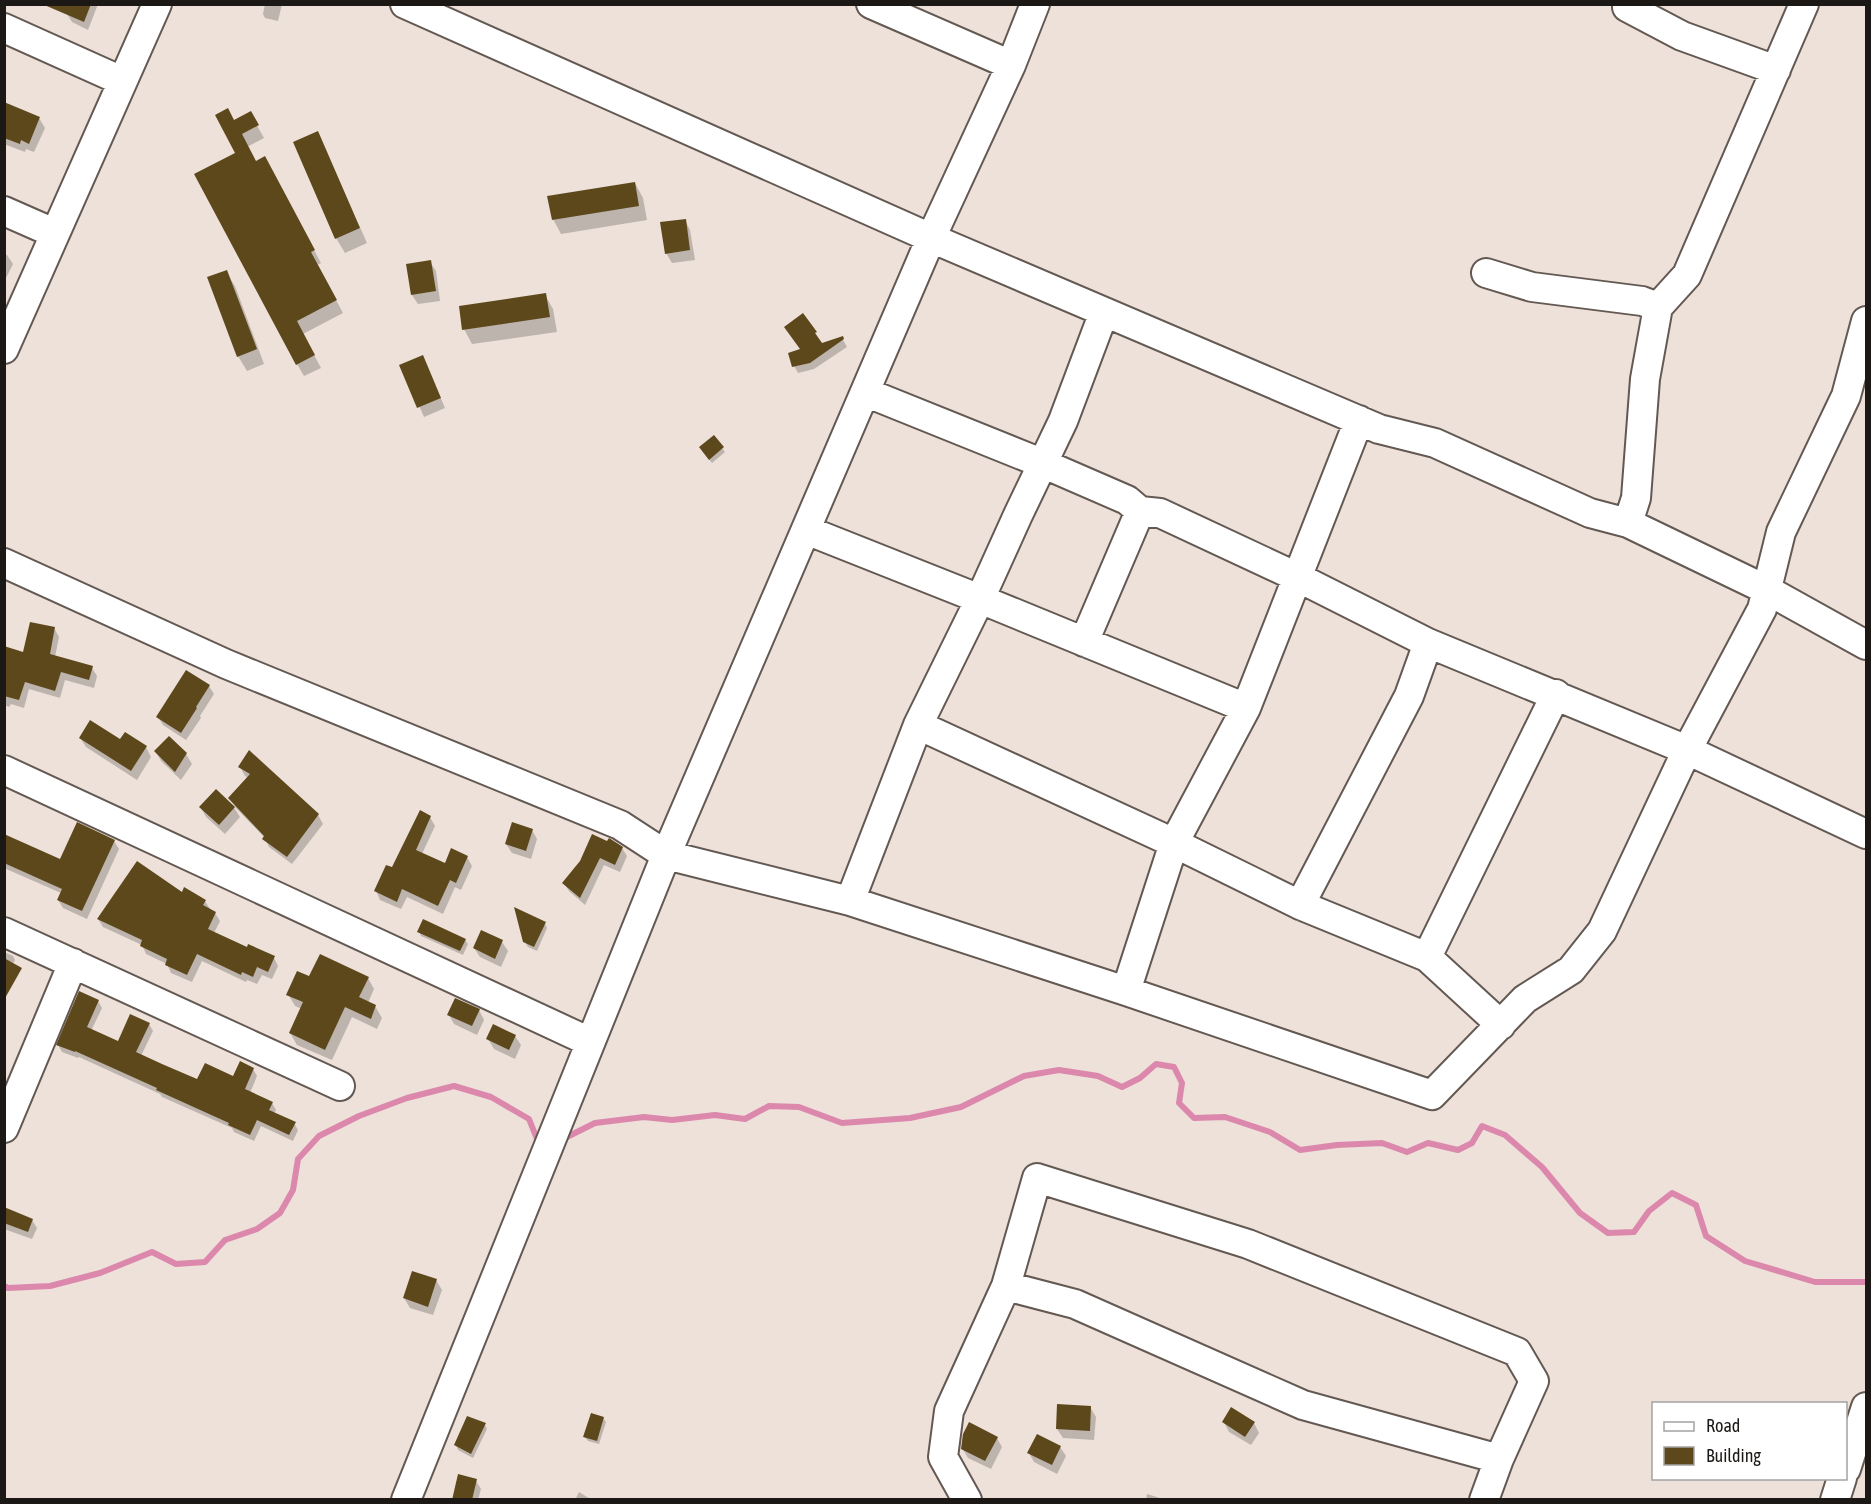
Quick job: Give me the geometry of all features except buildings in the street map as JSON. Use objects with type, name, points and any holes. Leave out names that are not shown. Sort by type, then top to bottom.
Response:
[{"type":"street","points":[[4,349],[157,4]]},
{"type":"street","points":[[405,4],[931,238],[1379,429],[1435,442],[1590,513],[1628,523],[1767,590],[1866,645]]},
{"type":"street","points":[[871,4],[1011,65]]},
{"type":"street","points":[[405,1500],[666,855],[931,238],[1011,65],[1035,4]]},
{"type":"street","points":[[1628,4],[1627,7],[1682,36],[1776,70]]},
{"type":"street","points":[[1628,523],[1636,498],[1645,379],[1658,307],[1687,275],[1804,4]]},
{"type":"street","points":[[4,28],[122,81]]},
{"type":"street","points":[[4,211],[54,233]]},
{"type":"street","points":[[1486,273],[1532,287],[1642,301],[1658,307]]},
{"type":"street","points":[[850,901],[918,725],[1064,421],[1104,312]]},
{"type":"street","points":[[4,563],[226,664],[620,825],[666,855],[850,901],[1126,991],[1432,1095],[1525,999],[1571,970],[1602,931],[1687,750],[1762,609],[1781,532],[1846,396],[1866,321]]},
{"type":"street","points":[[865,392],[1044,464],[1127,500],[1140,511],[1160,513],[1297,577],[1428,643],[1687,750],[1866,834]]},
{"type":"street","points":[[1126,991],[1174,843],[1246,708],[1359,420]]},
{"type":"street","points":[[1084,642],[1140,511]]},
{"type":"street","points":[[806,530],[1246,708]]},
{"type":"street","points":[[1300,905],[1409,696],[1428,643]]},
{"type":"street","points":[[1427,957],[1556,694]]},
{"type":"street","points":[[918,725],[1174,843],[1300,905],[1427,957],[1501,1025]]},
{"type":"street","points":[[4,770],[590,1042]]},
{"type":"street","points":[[4,932],[340,1086]]},
{"type":"street","points":[[4,1128],[73,963]]},
{"type":"street","points":[[967,1500],[943,1457],[949,1411],[1006,1286],[1037,1178],[1248,1245],[1517,1353],[1534,1381],[1499,1459],[1484,1500]]},
{"type":"street","points":[[1006,1286],[1076,1304],[1304,1405],[1499,1459]]},
{"type":"street","points":[[1847,1463],[1866,1407]]},
{"type":"street","points":[[1835,1500],[1842,1480]]},
{"type":"waterway","points":[[561,1140],[595,1123],[644,1117],[672,1120],[715,1115],[745,1119],[769,1106],[799,1107],[842,1123],[910,1118],[961,1107],[1024,1076],[1059,1070],[1098,1076],[1122,1087],[1140,1078],[1156,1064],[1174,1067],[1182,1083],[1179,1103],[1194,1118],[1225,1117],[1270,1132],[1300,1150],[1337,1145],[1382,1143],[1407,1152],[1428,1143],[1458,1150],[1472,1143],[1482,1126],[1505,1135],[1542,1167],[1580,1213],[1608,1233],[1634,1232],[1649,1211],[1672,1193],[1696,1205],[1706,1236],[1745,1261],[1815,1282],[1866,1282]]},
{"type":"waterway","points":[[4,1286],[8,1288],[50,1286],[100,1273],[152,1252],[176,1264],[205,1262],[225,1240],[257,1229],[280,1213],[293,1190],[298,1159],[319,1136],[359,1116],[407,1098],[454,1086],[491,1097],[529,1119],[537,1139]]}]
